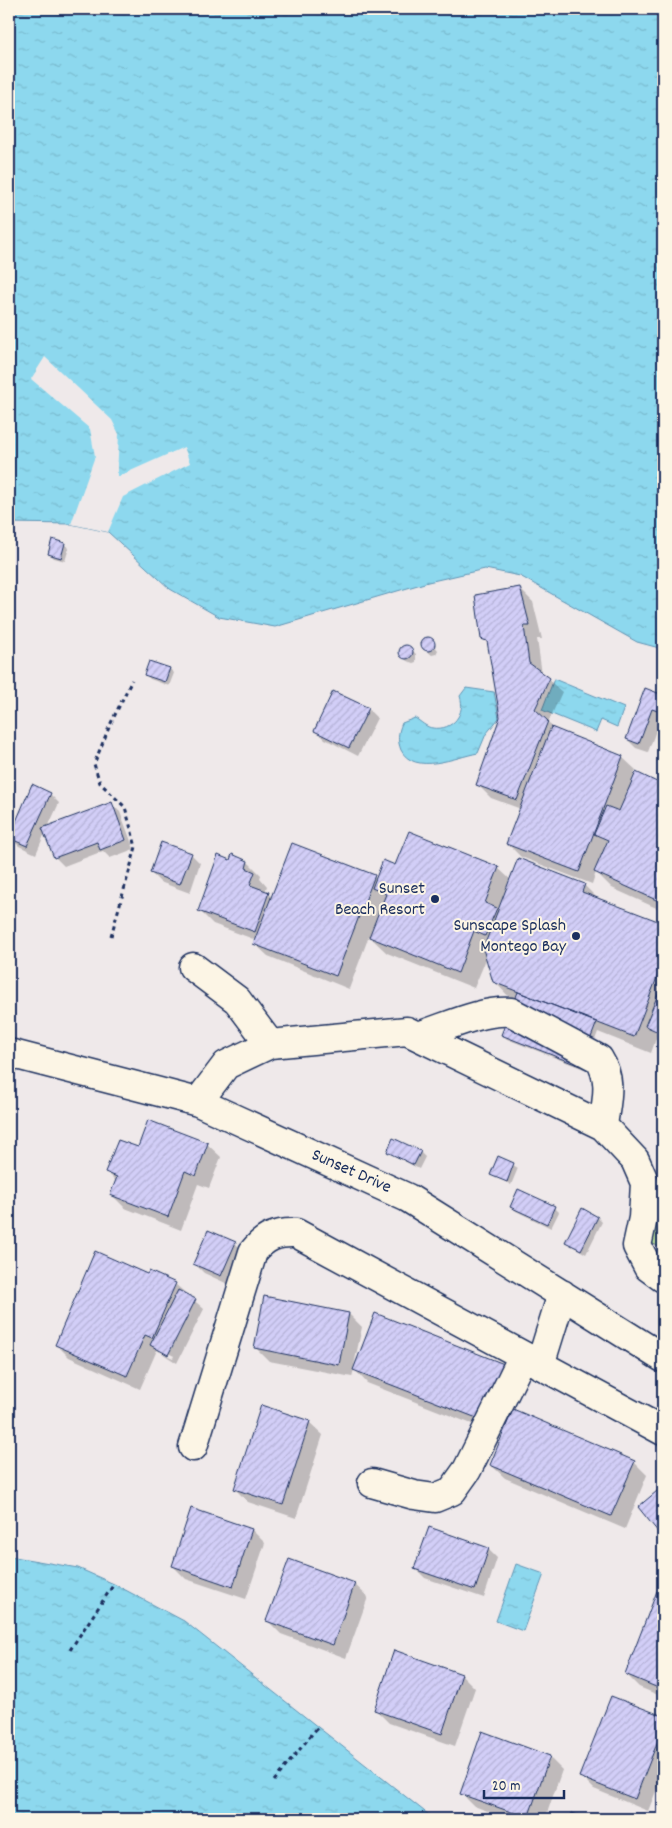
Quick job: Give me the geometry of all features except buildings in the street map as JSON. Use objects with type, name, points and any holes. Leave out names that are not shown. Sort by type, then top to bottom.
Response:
[{"type":"street","points":[[193,967],[237,1000],[270,1044]]},
{"type":"street","points":[[418,1036],[499,1011],[512,1012],[599,1059],[607,1071],[608,1086],[603,1126]]},
{"type":"street","points":[[198,1102],[226,1064],[270,1044],[407,1031],[603,1126],[635,1160],[644,1183],[643,1218],[637,1246],[648,1267],[663,1278]]},
{"type":"street","name":"Sunset Drive","points":[[9,1053],[198,1102],[408,1198],[663,1358]]},
{"type":"street","points":[[193,1447],[253,1252],[261,1243],[278,1234],[296,1233],[663,1432]]},
{"type":"street","points":[[372,1483],[414,1495],[434,1498],[452,1491],[467,1470],[531,1360],[562,1294]]},
{"type":"path","points":[[111,936],[136,846],[125,807],[100,783],[94,764],[132,680]]},
{"type":"path","points":[[70,1650],[114,1584]]},
{"type":"path","points":[[274,1781],[317,1728]]},
{"type":"green space","points":[[663,1207],[663,1249],[646,1240]]},
{"type":"water","points":[[9,9],[663,9],[663,649],[637,642],[520,576],[485,569],[428,582],[275,627],[219,617],[170,589],[108,532],[71,524],[9,523]]},
{"type":"water","points":[[554,679],[624,708],[617,727],[601,720],[596,732],[542,710]]},
{"type":"water","points":[[466,688],[494,692],[499,718],[486,734],[478,753],[436,763],[415,762],[407,758],[401,750],[399,743],[402,723],[415,718],[431,728],[446,727],[452,724],[461,709],[460,696]]},
{"type":"water","points":[[9,1556],[78,1568],[114,1584],[184,1621],[434,1819],[9,1819]]},
{"type":"water","points":[[516,1564],[544,1574],[523,1631],[496,1621]]},
{"type":"pier","points":[[45,357],[112,420],[119,434],[117,477],[184,447],[190,463],[123,497],[108,532],[71,524],[95,456],[90,429],[31,379]]},
{"type":"place","name":"Sunset Beach Resort","points":[[435,899]]},
{"type":"place","name":"Sunscape Splash Montego Bay","points":[[576,936]]}]
